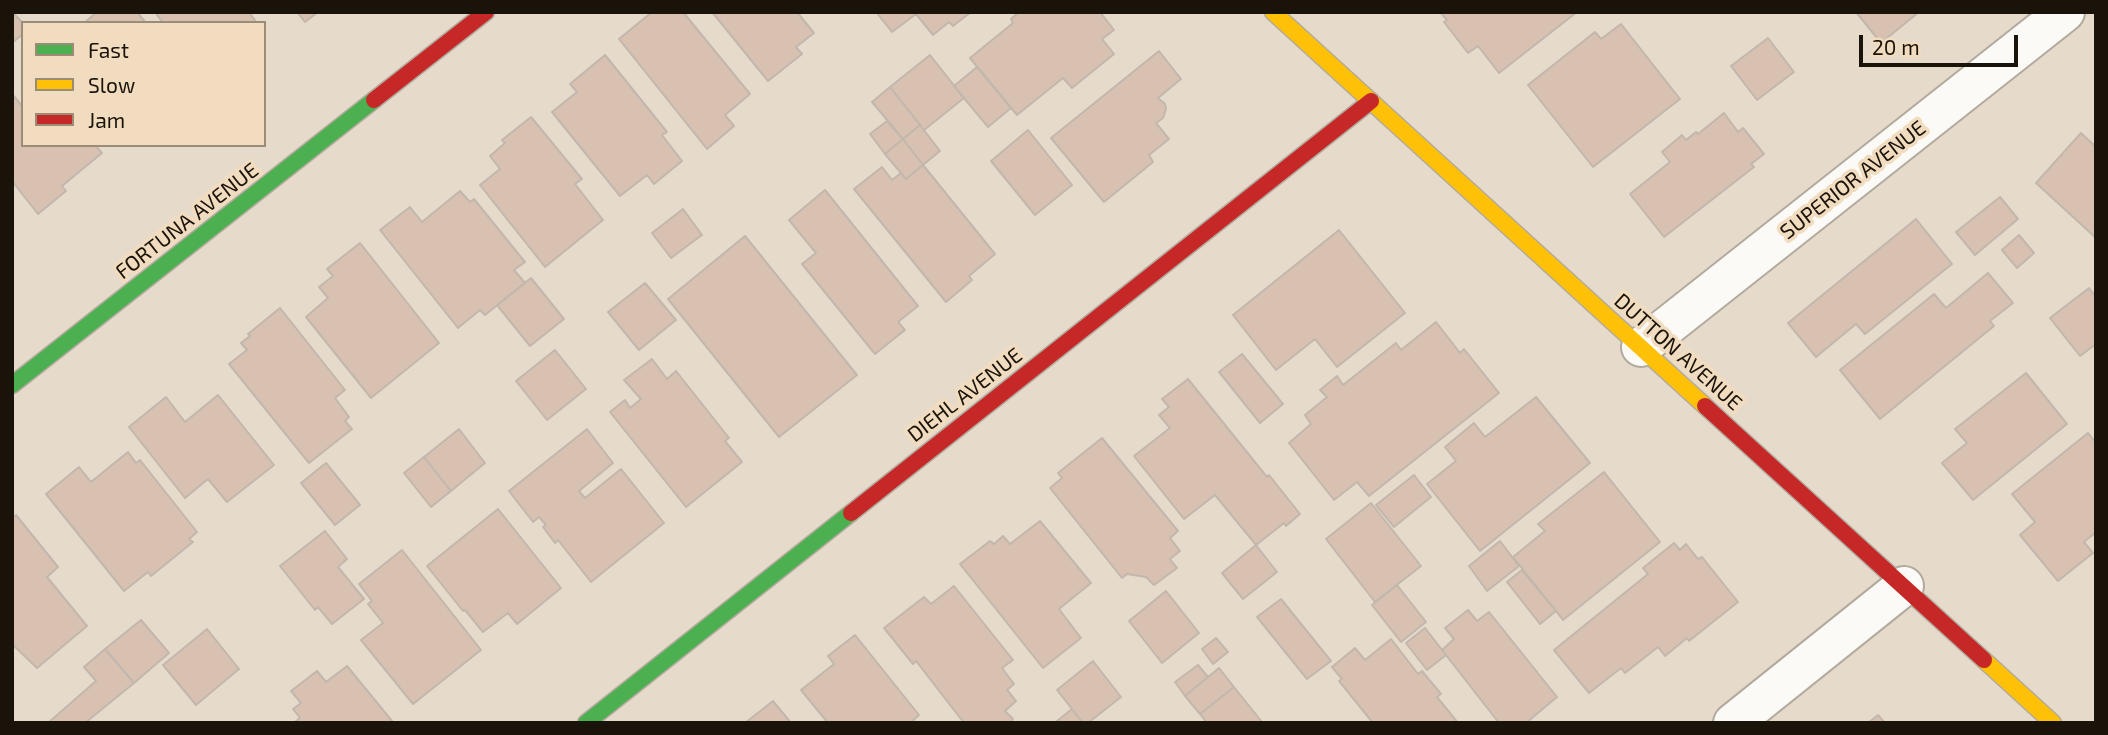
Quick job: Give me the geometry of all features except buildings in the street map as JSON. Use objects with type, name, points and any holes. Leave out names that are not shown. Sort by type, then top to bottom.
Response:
[{"type":"street","name":"FORTUNA AVENUE","points":[[12,385],[486,12]]},
{"type":"street","name":"DUTTON AVENUE","points":[[1273,12],[2053,723]]},
{"type":"street","name":"SUPERIOR AVENUE","points":[[1641,347],[2065,12]]},
{"type":"street","name":"DIEHL AVENUE","points":[[586,723],[1371,101]]},
{"type":"street","points":[[1732,723],[1904,586]]},
{"type":"traffic: fast","points":[[12,385],[374,100]]},
{"type":"traffic: fast","points":[[586,723],[851,513]]},
{"type":"traffic: slow","points":[[1273,12],[1705,406]]},
{"type":"traffic: slow","points":[[1984,660],[2053,723]]},
{"type":"traffic: jam","points":[[374,100],[486,12]]},
{"type":"traffic: jam","points":[[851,513],[1371,101]]},
{"type":"traffic: jam","points":[[1705,406],[1984,660]]}]
